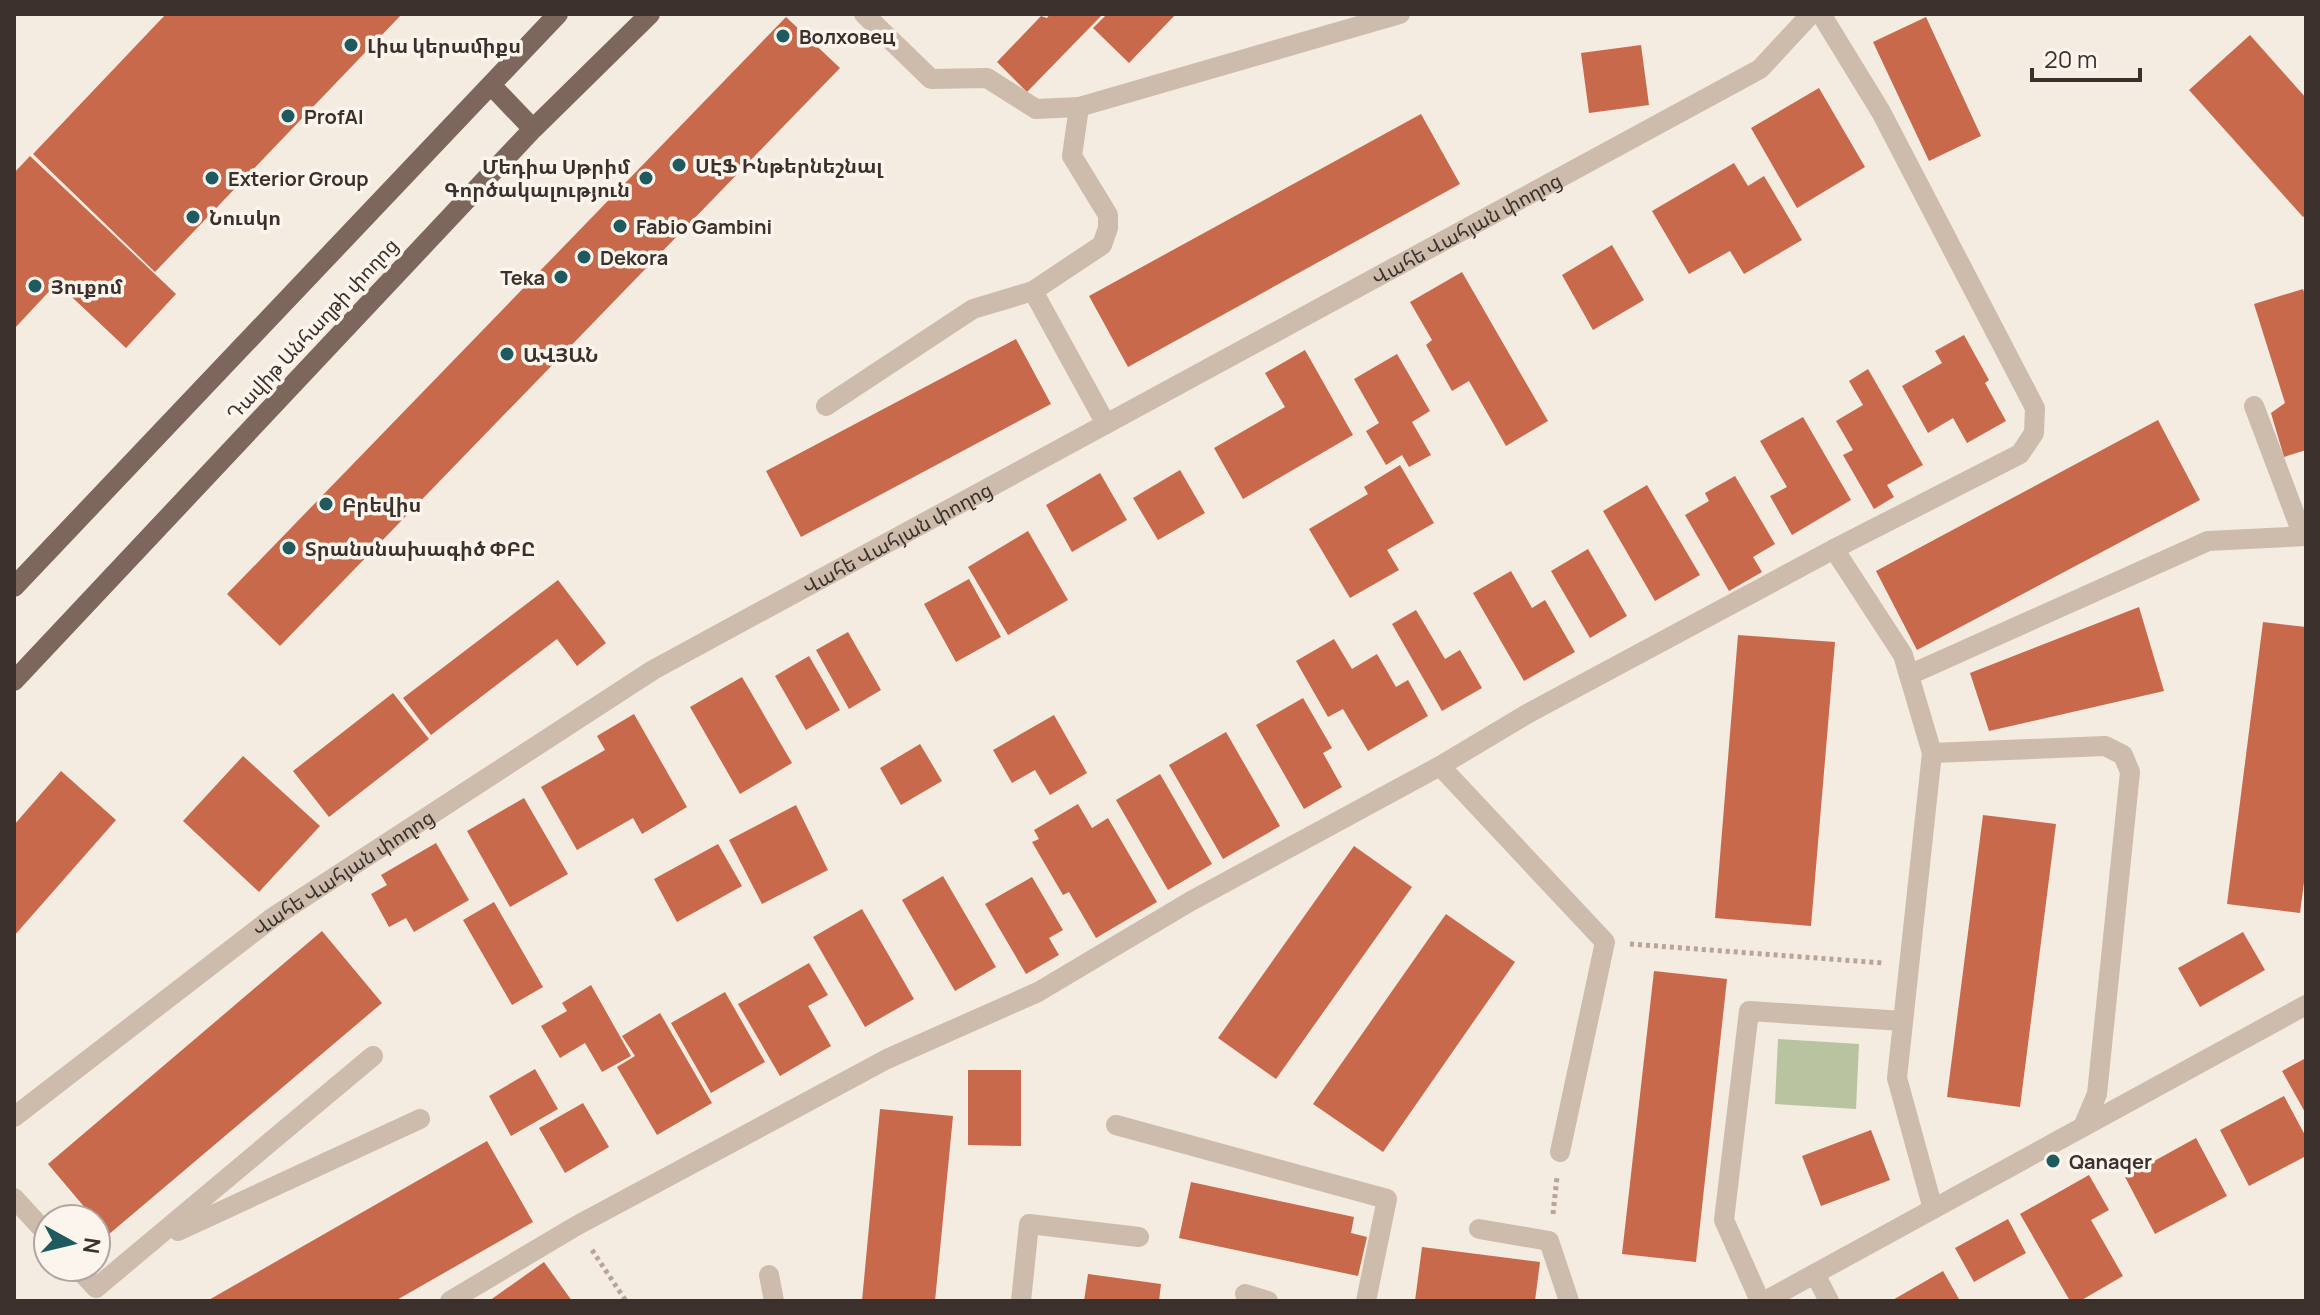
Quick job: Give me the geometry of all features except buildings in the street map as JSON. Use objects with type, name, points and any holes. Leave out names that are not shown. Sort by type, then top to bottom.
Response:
[{"type":"main road","name":"Դավիթ Անհաղթի փողոց","points":[[14,587],[558,14]]},
{"type":"main road","name":"Դավիթ Անհաղթի փողոց","points":[[14,681],[533,129],[645,16]]},
{"type":"main road","points":[[491,85],[533,129]]},
{"type":"street","points":[[864,14],[931,79],[987,78],[1036,109],[1079,107],[1400,14]]},
{"type":"street","name":"Վահե Վահյան փողոց","points":[[14,1117],[272,918],[653,670],[1760,69],[1811,14]]},
{"type":"street","points":[[450,1301],[576,1226],[887,1059],[1038,992],[1191,901],[1440,766],[1527,714],[1834,549],[2020,454],[2034,433],[2035,408],[1881,112],[1821,14]]},
{"type":"street","points":[[826,406],[973,309],[1033,291],[1102,245],[1108,228],[1108,215],[1072,156],[1079,107]]},
{"type":"street","points":[[1033,291],[1106,424]]},
{"type":"street","points":[[1909,675],[2208,541],[2305,536],[2254,406]]},
{"type":"street","points":[[1834,549],[1903,655],[1932,753],[1897,1078],[1933,1209]]},
{"type":"street","points":[[1932,753],[2105,746],[2123,755],[2130,772],[2097,1094],[2083,1127]]},
{"type":"street","points":[[1440,766],[1605,942],[1560,1152]]},
{"type":"street","points":[[1903,1021],[1749,1011],[1724,1220],[1762,1301],[2306,1005]]},
{"type":"street","points":[[112,1275],[373,1056]]},
{"type":"street","points":[[153,1243],[420,1119]]},
{"type":"street","points":[[1116,1125],[1387,1199],[1366,1301]]},
{"type":"street","points":[[14,1198],[32,1218]]},
{"type":"street","points":[[1021,1301],[1029,1224],[1139,1237]]},
{"type":"street","points":[[1479,1229],[1549,1241],[1569,1301]]},
{"type":"street","points":[[1815,1274],[1829,1301]]},
{"type":"street","points":[[769,1275],[774,1301]]},
{"type":"street","points":[[1245,1294],[1268,1301]]},
{"type":"path","points":[[1605,942],[1908,965]]},
{"type":"path","points":[[1549,1241],[1560,1152]]},
{"type":"path","points":[[576,1226],[626,1301]]},
{"type":"green space","points":[[1778,1039],[1859,1044],[1856,1109],[1775,1104]]},
{"type":"place","name":"Волховец","points":[[783,36]]},
{"type":"place","name":"Լիա կերամիքս","points":[[351,45]]},
{"type":"place","name":"ProfAl","points":[[288,116]]},
{"type":"place","name":"ՍԷՖ Ինթերնեշնալ","points":[[679,165]]},
{"type":"place","name":"Exterior Group","points":[[212,178]]},
{"type":"place","name":"Մեդիա Սթրիմ Գործակալություն","points":[[646,178]]},
{"type":"place","name":"Նուսկո","points":[[193,217]]},
{"type":"place","name":"Fabio Gambini","points":[[620,226]]},
{"type":"place","name":"Dekora","points":[[584,257]]},
{"type":"place","name":"Teka","points":[[561,277]]},
{"type":"place","name":"Յուքոմ","points":[[35,286]]},
{"type":"place","name":"ԱՎՅԱՆ","points":[[507,354]]},
{"type":"place","name":"Բրեվիս","points":[[326,504]]},
{"type":"place","name":"Տրանսնախագիծ ՓԲԸ","points":[[289,548]]},
{"type":"place","name":"Qanaqer","points":[[2053,1161]]}]
